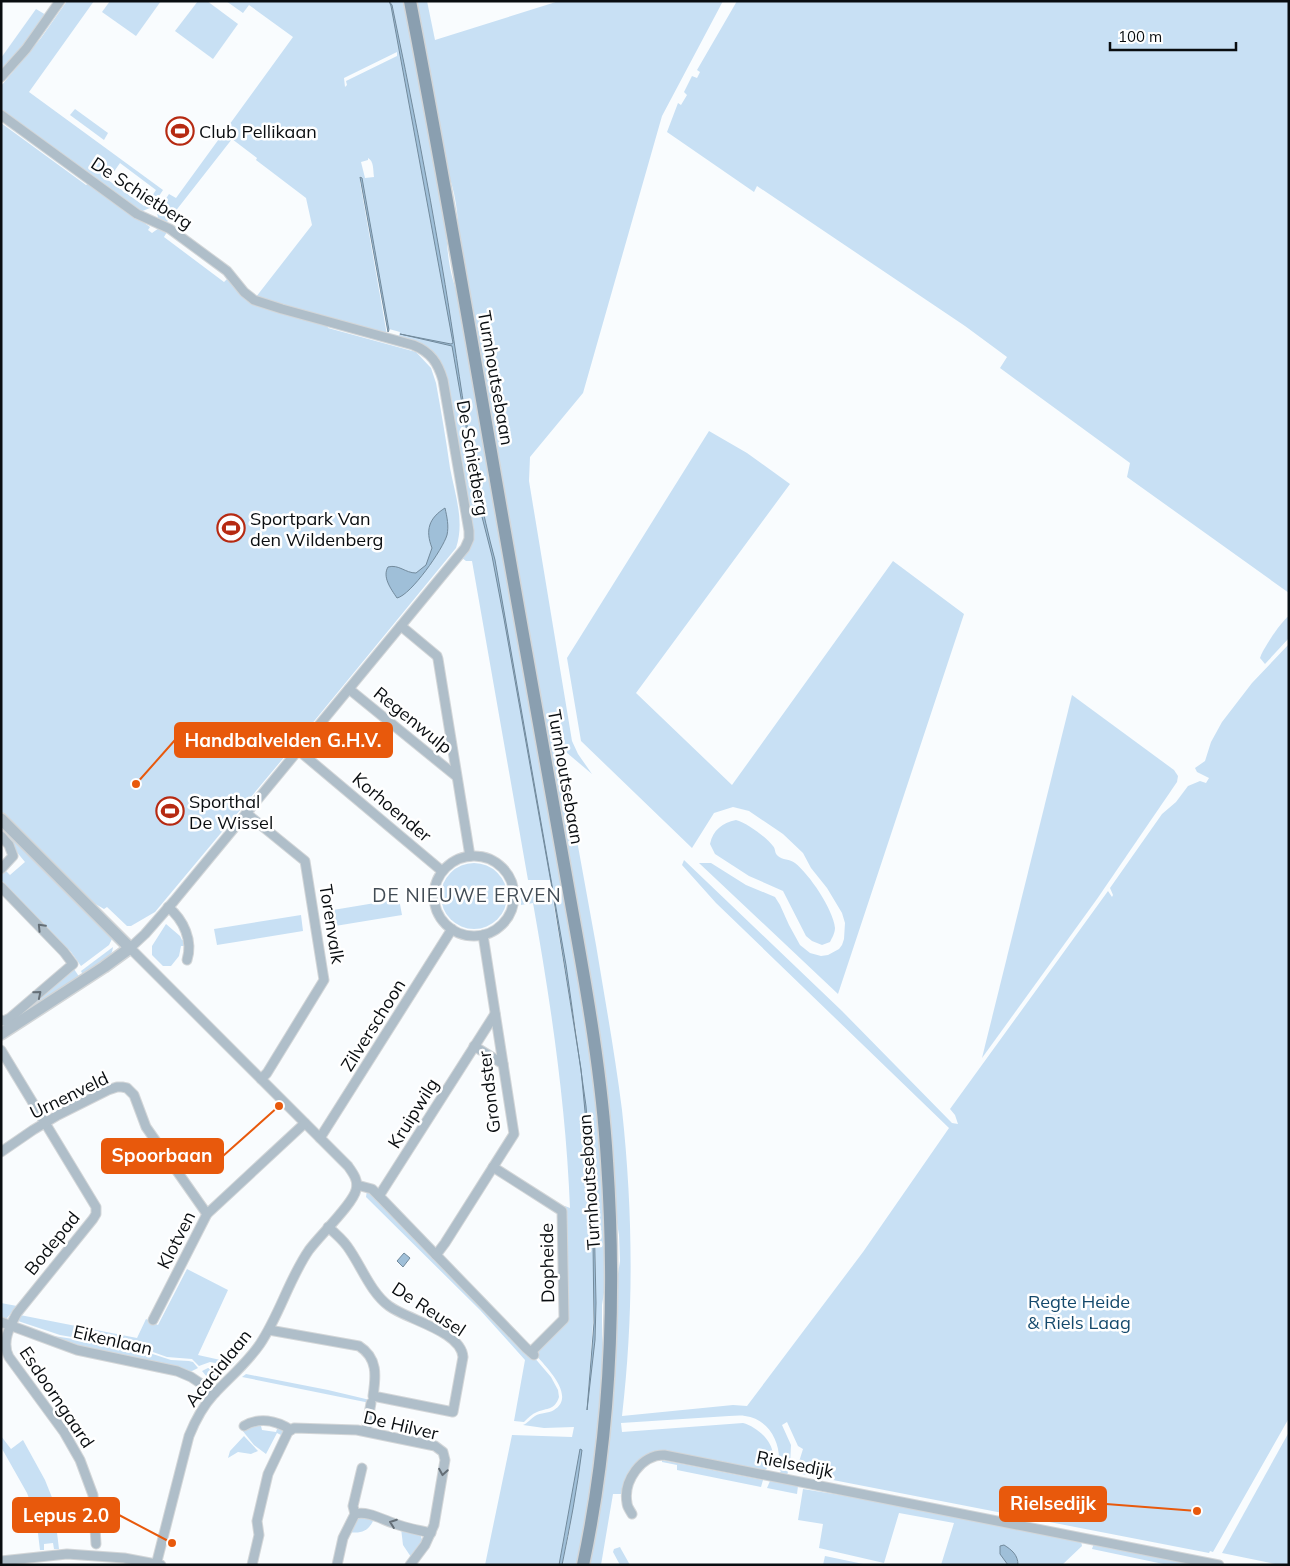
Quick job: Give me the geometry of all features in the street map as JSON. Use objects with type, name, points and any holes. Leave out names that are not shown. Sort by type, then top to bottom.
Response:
[{"type":"main road","name":"Turnhoutsebaan","points":[[410,1],[443,174],[580,955],[601,1098],[607,1159],[612,1277],[610,1339],[600,1459],[583,1565]]},
{"type":"street","points":[[1,77],[26,48],[60,1]]},
{"type":"street","name":"De Schietberg","points":[[1,115],[137,214],[160,223],[177,234],[227,272],[244,292],[254,300],[413,345],[430,354],[443,380],[467,516],[469,539],[465,548],[168,907],[130,948]]},
{"type":"street","points":[[401,626],[438,659],[470,856]]},
{"type":"street","name":"Regenwulp","points":[[349,689],[456,776]]},
{"type":"street","name":"Korhoender","points":[[298,750],[442,871]]},
{"type":"street","name":"Torenvalk","points":[[246,812],[305,861],[324,980],[267,1073],[261,1079]]},
{"type":"street","points":[[1,819],[320,1138],[352,1172],[357,1185],[372,1189],[436,1255]]},
{"type":"street","points":[[1,836],[9,846],[13,856],[1,869]]},
{"type":"street","points":[[470,856],[480,856],[495,862],[508,876],[513,889],[514,897],[511,910],[506,919],[499,927],[483,935],[463,934],[452,929],[442,920],[435,903],[435,887],[442,871],[455,860],[470,856]]},
{"type":"street","points":[[1,887],[64,952],[73,964],[10,1018],[4,1021],[1,1020]]},
{"type":"street","points":[[168,907],[177,916],[186,930],[190,953],[187,960]]},
{"type":"street","name":"Zilverschoon","points":[[320,1138],[452,929]]},
{"type":"street","name":"Grondster","points":[[436,1255],[514,1134],[483,935]]},
{"type":"street","points":[[1,1034],[130,948]]},
{"type":"street","name":"Kruipwilg","points":[[379,1196],[495,1014]]},
{"type":"street","points":[[474,1046],[503,1064]]},
{"type":"street","name":"Bodepad","points":[[1,1050],[96,1208],[96,1214],[17,1313],[6,1324]]},
{"type":"street","name":"Urnenveld","points":[[1,1152],[45,1122],[114,1088],[127,1088],[134,1095],[146,1127],[206,1214]]},
{"type":"street","name":"Klotven","points":[[153,1320],[206,1214],[305,1123]]},
{"type":"street","name":"Dopheide","points":[[436,1255],[533,1354],[564,1320],[562,1211],[493,1167]]},
{"type":"street","name":"Acacialaan","points":[[158,1564],[190,1436],[200,1413],[214,1393],[247,1362],[269,1330],[298,1267],[315,1242],[354,1197],[357,1185]]},
{"type":"street","name":"De Reusel","points":[[328,1227],[348,1246],[381,1299],[397,1312],[427,1324],[446,1335],[459,1345],[463,1352],[453,1412],[372,1399]]},
{"type":"street","name":"Eikenlaan","points":[[6,1324],[77,1350],[177,1371],[191,1377],[214,1393]]},
{"type":"street","name":"Esdoorngaard","points":[[6,1324],[7,1353],[70,1440],[92,1488],[95,1508],[96,1544]]},
{"type":"street","points":[[269,1330],[351,1344],[364,1349],[372,1359],[375,1370],[366,1431]]},
{"type":"street","name":"De Hilver","points":[[244,1426],[254,1422],[268,1421],[278,1423],[290,1430],[330,1429],[366,1431],[435,1446],[443,1452],[445,1460],[431,1533],[425,1545],[410,1565]]},
{"type":"street","points":[[252,1565],[259,1535],[256,1521],[268,1474],[290,1430]]},
{"type":"street","name":"Rielsedijk","points":[[632,1514],[626,1498],[632,1476],[647,1458],[659,1455],[1219,1565]]},
{"type":"street","points":[[337,1565],[343,1538],[355,1514],[353,1506],[362,1468]]},
{"type":"street","points":[[355,1514],[359,1513],[381,1518],[391,1523],[431,1533]]},
{"type":"street","points":[[1,1561],[67,1554],[97,1560],[133,1559],[158,1564]]},
{"type":"green space","points":[[67,1],[94,1],[29,92],[163,190],[157,199],[152,196],[156,190],[120,163],[108,180],[144,206],[149,201],[153,204],[150,208],[140,212],[1,111],[1,86],[41,38]]},
{"type":"green space","points":[[110,1],[161,1],[136,36],[102,12]]},
{"type":"green space","points":[[198,1],[207,1],[238,24],[213,59],[175,31]]},
{"type":"green space","points":[[226,1],[389,1],[454,342],[425,173],[401,47],[390,1],[405,1],[446,225],[449,262],[459,297],[562,878],[590,1047],[602,1153],[606,1280],[602,1305],[604,1354],[599,1425],[579,1565],[562,1565],[569,1534],[581,1449],[559,1565],[485,1565],[512,1435],[572,1437],[574,1427],[544,1428],[523,1425],[537,1415],[554,1410],[560,1404],[562,1397],[557,1381],[535,1354],[567,1321],[565,1206],[570,1208],[561,1093],[546,979],[533,903],[521,905],[521,893],[551,888],[580,1062],[551,880],[528,880],[472,561],[466,561],[462,558],[471,543],[439,361],[398,338],[400,332],[389,329],[361,176],[360,182],[387,335],[256,297],[312,225],[306,198],[232,139],[167,222],[158,218],[157,212],[169,194],[176,198],[293,37],[249,5],[243,13]],"holes":[[[397,52],[397,56],[346,81],[347,85],[345,87],[344,78]],[[368,158],[372,163],[374,177],[365,178],[361,162],[368,160]],[[582,1083],[591,1155],[596,1303],[595,1340],[587,1410],[593,1323],[593,1241],[588,1141]]]},
{"type":"green space","name":"Regte Heide & Riels Laag","points":[[414,1],[427,1],[435,40],[559,1],[723,1],[662,116],[583,393],[530,457],[529,481],[572,741],[578,754],[592,774],[560,747],[610,1027],[626,1148],[631,1263],[629,1339],[622,1416],[733,1405],[747,1406],[863,1252],[949,1128],[716,903],[682,865],[684,860],[842,1011],[952,1123],[958,1124],[955,1115],[950,1109],[1108,891],[1112,897],[1110,888],[1162,814],[1176,802],[1188,786],[1200,781],[1206,783],[1209,778],[1197,772],[1195,768],[1205,761],[1211,742],[1222,722],[1252,683],[1289,644],[1289,1418],[1213,1552],[1210,1551],[1209,1553],[797,1473],[803,1449],[798,1446],[787,1422],[782,1425],[791,1445],[790,1466],[787,1476],[779,1474],[781,1471],[778,1469],[778,1451],[773,1435],[768,1428],[754,1418],[739,1416],[621,1423],[622,1432],[743,1423],[764,1436],[769,1442],[773,1457],[764,1471],[702,1458],[641,1459],[630,1472],[622,1494],[613,1494],[601,1565],[587,1565],[620,1261],[619,1235],[614,1205],[612,1157],[459,241],[456,203],[452,184],[445,166]]},
{"type":"green space","points":[[737,1],[1289,1],[1289,593],[1127,477],[1130,463],[1000,368],[1007,357],[965,326],[757,186],[754,192],[667,132],[678,103],[681,105],[687,95],[684,92],[692,76],[697,78],[700,72],[697,70]]},
{"type":"green space","points":[[36,9],[46,15],[1,73],[1,58]]},
{"type":"green space","points":[[75,109],[108,133],[104,140],[70,115]]},
{"type":"green space","name":"Sportpark Van den Wildenberg","points":[[1,123],[86,185],[89,183],[150,227],[148,230],[152,233],[159,228],[167,232],[164,237],[224,282],[229,277],[246,297],[327,324],[328,328],[416,352],[431,368],[436,383],[458,508],[460,528],[456,548],[155,912],[131,926],[127,926],[107,907],[104,909],[92,902],[1,812]]},
{"type":"green space","points":[[709,431],[747,453],[790,484],[636,693],[732,785],[893,561],[964,614],[838,994],[699,863],[711,863],[746,885],[775,897],[800,945],[810,953],[821,956],[828,955],[839,949],[842,945],[845,923],[842,913],[827,888],[811,868],[803,853],[783,834],[749,811],[733,807],[714,813],[692,848],[581,741],[567,658]]},
{"type":"green space","points":[[1289,616],[1289,638],[1265,664],[1260,658],[1268,642]]},
{"type":"green space","points":[[1072,695],[1174,770],[1178,776],[1177,782],[1097,899],[982,1058]]},
{"type":"green space","points":[[736,820],[745,824],[770,842],[778,856],[795,863],[813,883],[830,911],[833,920],[835,930],[830,942],[822,945],[806,936],[783,891],[749,876],[715,854],[710,844],[713,835],[722,825]]},
{"type":"green space","points":[[1,825],[77,900],[112,939],[109,945],[81,966],[71,952],[1,880],[1,875],[6,871],[10,875],[25,862],[1,833]]},
{"type":"green space","points":[[474,863],[487,866],[497,873],[504,883],[507,896],[504,909],[497,919],[487,926],[474,929],[461,926],[451,919],[444,909],[441,896],[444,883],[451,873],[461,866]]},
{"type":"green space","points":[[399,899],[402,915],[329,927],[327,911]]},
{"type":"green space","points":[[301,915],[303,931],[217,945],[214,929]]},
{"type":"green space","points":[[166,924],[182,940],[186,941],[187,946],[181,946],[179,956],[171,966],[163,966],[152,955],[152,946]]},
{"type":"green space","points":[[113,947],[110,955],[83,975],[81,971]]},
{"type":"green space","points":[[74,969],[80,978],[1,1028],[1,1024]]},
{"type":"green space","points":[[367,1190],[533,1356],[551,1377],[558,1390],[559,1397],[553,1406],[535,1413],[524,1422],[514,1421],[525,1360],[480,1310],[366,1197]]},
{"type":"green space","points":[[187,1269],[228,1290],[198,1355],[234,1363],[231,1366],[210,1362],[199,1366],[192,1359],[167,1357],[133,1345],[109,1345],[60,1335],[18,1321],[20,1315],[137,1338],[146,1319],[158,1325]]},
{"type":"green space","points":[[1,1303],[17,1306],[7,1318],[1,1319]]},
{"type":"green space","points":[[47,1335],[109,1347],[131,1347],[171,1360],[193,1362],[198,1368],[190,1372],[97,1351]]},
{"type":"green space","points":[[208,1368],[226,1370],[212,1383],[202,1371]]},
{"type":"green space","points":[[246,1374],[328,1390],[370,1400],[370,1403],[242,1377]]},
{"type":"green space","points":[[260,1422],[262,1430],[276,1432],[278,1426],[283,1431],[283,1436],[277,1433],[266,1454],[254,1445],[242,1430]]},
{"type":"green space","points":[[1289,1432],[1289,1565],[1280,1565],[1222,1553]]},
{"type":"green space","points":[[1,1436],[11,1449],[23,1440],[45,1480],[53,1500],[59,1549],[54,1549],[53,1543],[44,1544],[44,1550],[40,1550],[36,1517],[27,1493],[1,1447]]},
{"type":"green space","points":[[244,1436],[258,1451],[251,1454],[238,1452],[228,1458],[230,1451]]},
{"type":"green space","points":[[662,1460],[763,1480],[761,1487],[677,1470],[677,1465],[662,1462]]},
{"type":"green space","points":[[770,1481],[798,1486],[797,1494],[767,1488]]},
{"type":"green space","points":[[803,1489],[901,1505],[1081,1541],[1082,1546],[1062,1565],[1018,1565],[1018,1559],[1002,1556],[1008,1565],[941,1565],[954,1523],[899,1513],[884,1563],[819,1548],[823,1524],[798,1520]]},
{"type":"green space","points":[[357,1516],[374,1519],[364,1531],[349,1532]]},
{"type":"green space","points":[[401,1528],[420,1534],[423,1542],[411,1557],[403,1545]]},
{"type":"green space","points":[[1094,1543],[1201,1565],[1168,1565],[1092,1549]]},
{"type":"green space","points":[[620,1547],[630,1565],[620,1565],[613,1552],[614,1549]]},
{"type":"green space","points":[[825,1556],[868,1565],[823,1565]]},
{"type":"shaded area","points":[[389,1],[392,5],[412,102],[448,303],[471,451],[495,560],[566,965],[579,1055],[552,888],[504,619],[492,556],[481,513],[452,346],[400,334],[453,343]]},
{"type":"shaded area","points":[[360,177],[362,178],[388,332]]},
{"type":"shaded area","points":[[445,508],[448,528],[444,542],[418,580],[403,595],[397,598],[387,579],[386,571],[388,567],[392,566],[416,573],[426,565],[432,548],[429,536],[430,525],[435,516]]},
{"type":"shaded area","points":[[581,1074],[586,1106],[594,1209],[596,1303],[595,1340],[587,1410],[594,1323],[593,1241],[588,1143]]},
{"type":"shaded area","points":[[404,1253],[410,1258],[403,1267],[397,1261]]},
{"type":"shaded area","points":[[580,1449],[582,1450],[573,1508],[562,1565],[559,1565]]},
{"type":"shaded area","points":[[1004,1545],[1014,1553],[1018,1565],[1008,1565],[1000,1554],[1000,1546]]},
{"type":"place","name":"Club Pellikaan","points":[[180,131]]},
{"type":"place","name":"Sportpark Van den Wildenberg","points":[[231,528]]},
{"type":"place","name":"Handbalvelden G.H.V.","points":[[136,784]]},
{"type":"place","name":"Sporthal De Wissel","points":[[170,811]]},
{"type":"place","name":"Spoorbaan","points":[[279,1106]]},
{"type":"place","name":"Rielsedijk","points":[[1197,1511]]},
{"type":"place","name":"Lepus 2.0","points":[[172,1543]]},
{"type":"district","name":"DE NIEUWE ERVEN","points":[[467,895]]}]
